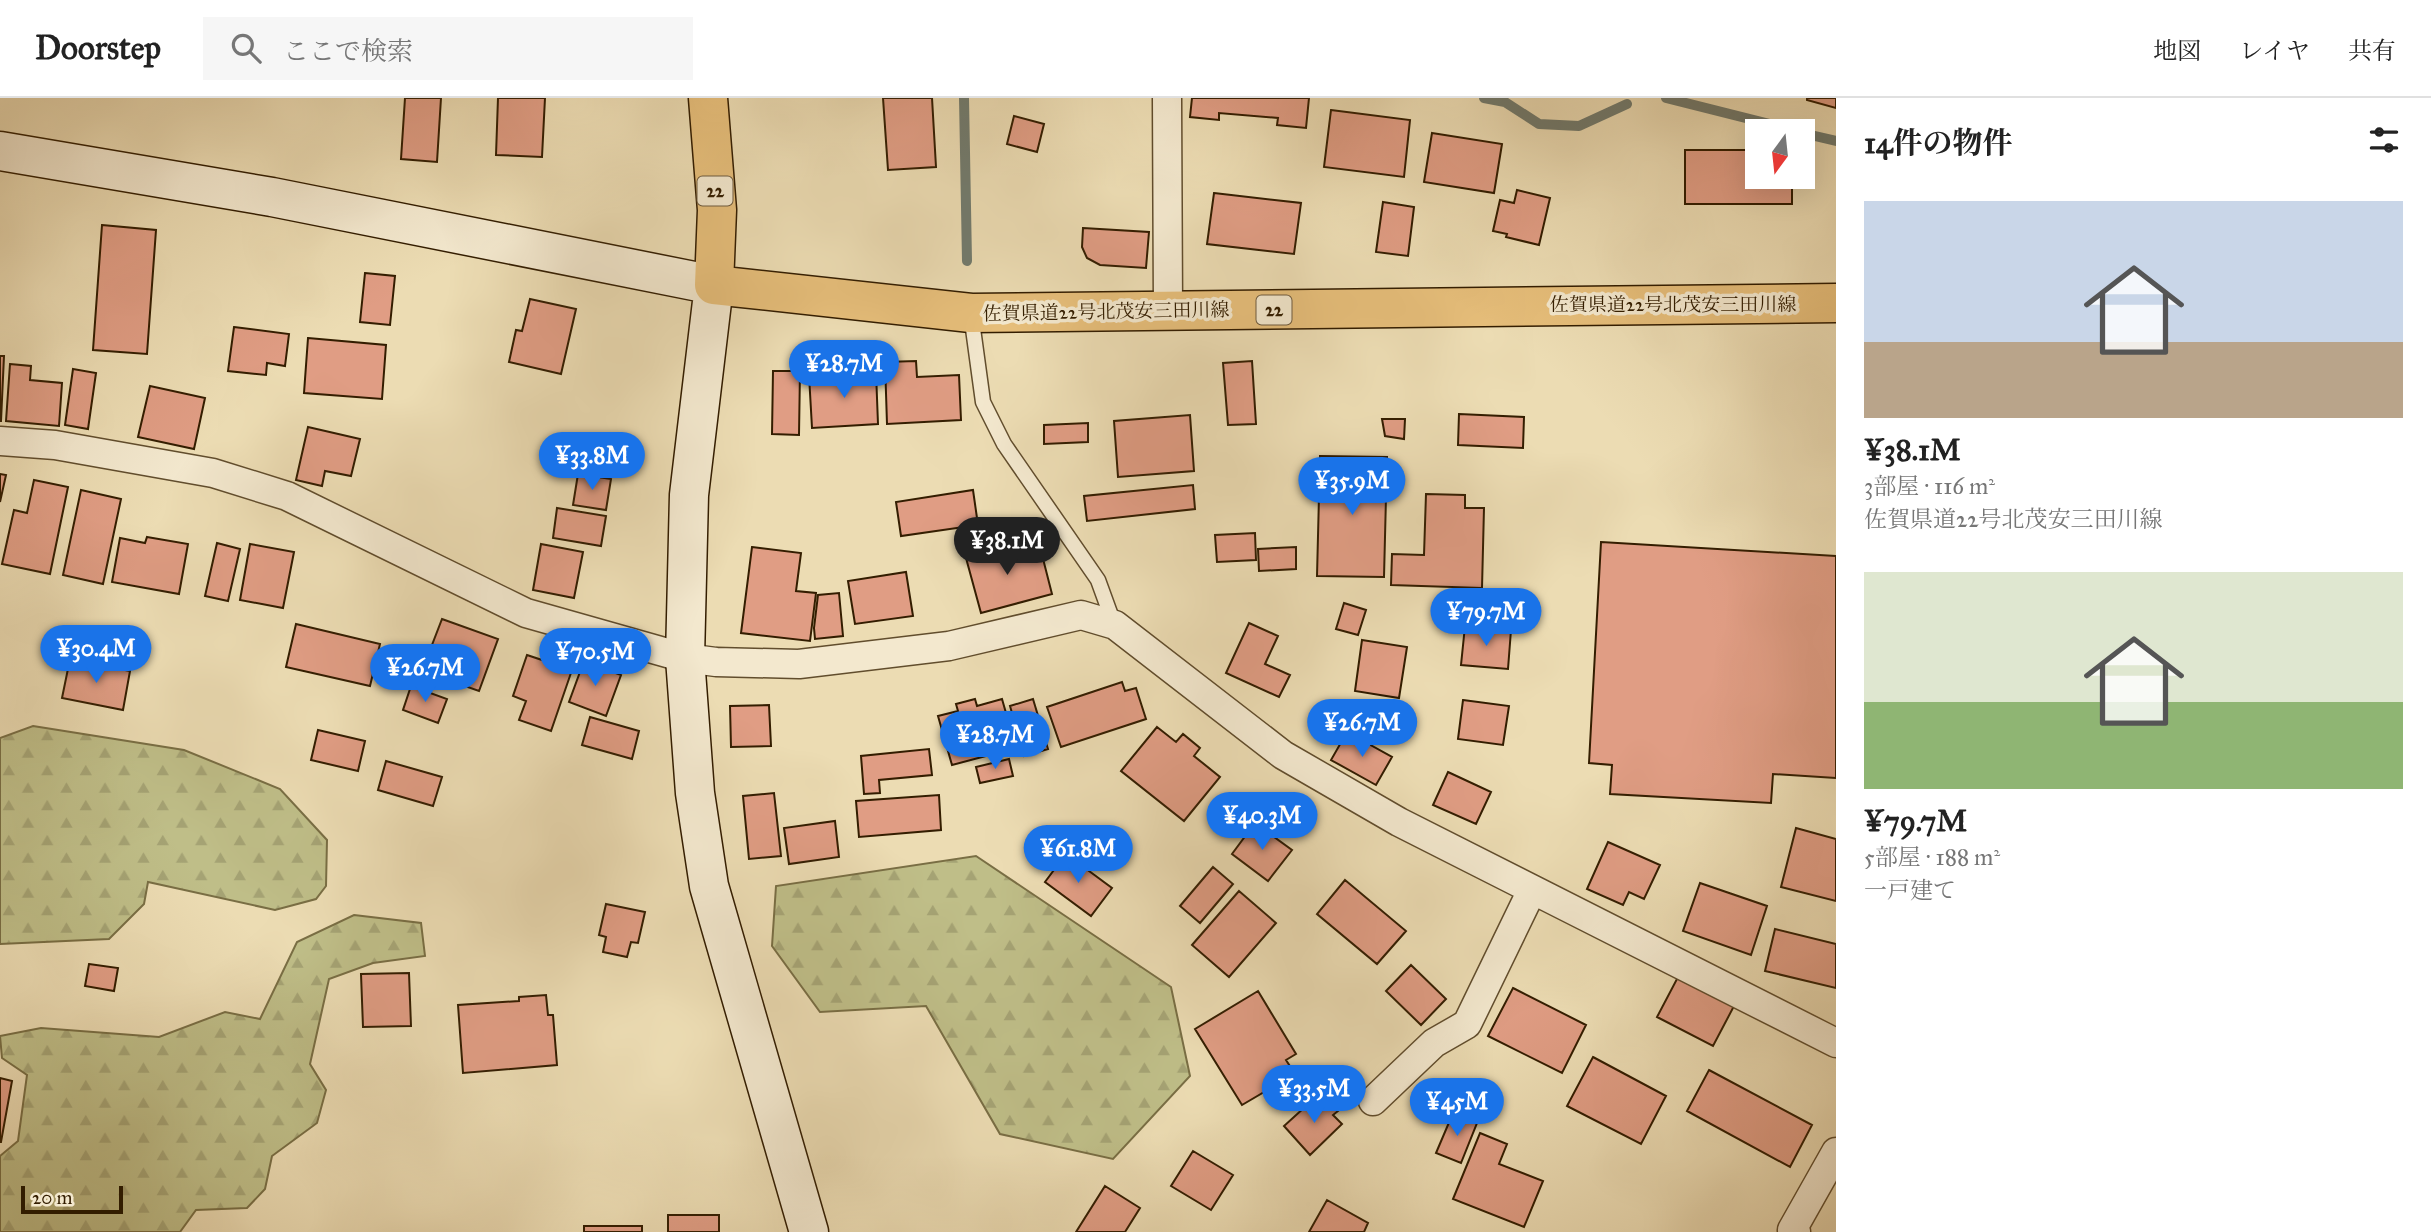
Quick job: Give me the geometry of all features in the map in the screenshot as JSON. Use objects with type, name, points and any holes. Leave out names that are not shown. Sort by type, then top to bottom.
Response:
[{"type":"main road","name":"22","points":[[708,98],[717,210],[714,285]]},
{"type":"main road","name":"佐賀県道22号北茂安三田川線","points":[[714,285],[971,313],[1836,303]]},
{"type":"street","points":[[1167,98],[1168,311]]},
{"type":"street","points":[[0,150],[272,197],[714,285],[689,495],[685,658],[695,793],[709,886],[809,1232]]},
{"type":"street","points":[[0,441],[55,445],[213,473],[287,496],[526,613],[685,658],[716,662],[799,664],[949,646],[1081,615],[1115,625],[1283,755],[1399,821],[1836,1043]]},
{"type":"street","points":[[1373,1101],[1434,1043],[1467,1024],[1532,890]]},
{"type":"street","points":[[1796,1232],[1792,1230],[1836,1152]]},
{"type":"lane","points":[[971,313],[983,402],[1004,443],[1098,580],[1115,625]]},
{"type":"green space","points":[[33,726],[184,750],[280,789],[327,840],[326,886],[316,899],[275,910],[148,882],[144,904],[109,939],[0,944],[0,738]]},
{"type":"green space","points":[[976,856],[1171,987],[1190,1076],[1113,1159],[1000,1134],[926,1006],[820,1012],[772,946],[776,886]]},
{"type":"green space","points":[[354,915],[421,923],[425,956],[373,963],[329,979],[310,1064],[326,1090],[317,1123],[272,1156],[265,1189],[247,1208],[196,1210],[180,1232],[0,1232],[0,1156],[18,1141],[27,1075],[2,1058],[0,1036],[41,1028],[159,1037],[225,1012],[260,1019],[297,942]]},
{"type":"building","points":[[405,98],[441,98],[437,162],[401,159]]},
{"type":"building","points":[[498,98],[545,98],[542,157],[496,155]]},
{"type":"building","points":[[883,98],[932,98],[936,167],[888,170]]},
{"type":"building","points":[[1192,98],[1309,98],[1306,128],[1277,125],[1278,118],[1219,113],[1219,120],[1190,117]]},
{"type":"building","points":[[1836,98],[1836,108],[1807,100]]},
{"type":"building","points":[[1331,110],[1410,120],[1404,177],[1324,167]]},
{"type":"building","points":[[1014,116],[1044,124],[1037,152],[1007,144]]},
{"type":"building","points":[[1432,133],[1502,144],[1494,193],[1424,182]]},
{"type":"building","points":[[1685,150],[1745,150],[1745,189],[1792,189],[1792,204],[1685,204]]},
{"type":"building","points":[[1517,190],[1550,198],[1539,245],[1493,231],[1500,200],[1514,203]]},
{"type":"building","points":[[1214,193],[1301,203],[1294,254],[1207,244]]},
{"type":"building","points":[[1383,202],[1414,207],[1408,256],[1376,252]]},
{"type":"building","points":[[102,225],[156,230],[147,354],[93,350]]},
{"type":"building","points":[[1083,228],[1149,232],[1146,268],[1100,265],[1087,258],[1082,247]]},
{"type":"building","points":[[365,273],[395,276],[390,325],[360,322]]},
{"type":"building","points":[[530,299],[576,309],[561,374],[509,362],[516,330],[522,331]]},
{"type":"building","points":[[234,327],[289,334],[285,366],[267,363],[266,375],[228,371]]},
{"type":"building","points":[[308,338],[386,345],[382,399],[304,393]]},
{"type":"building","points":[[0,356],[4,356],[1,421],[0,421]]},
{"type":"building","points":[[916,361],[917,377],[959,375],[961,420],[887,424],[885,362]]},
{"type":"building","points":[[1252,361],[1256,424],[1228,425],[1223,363]]},
{"type":"building","points":[[10,364],[31,366],[30,380],[62,383],[59,426],[6,421]]},
{"type":"building","points":[[73,369],[96,373],[88,429],[65,425]]},
{"type":"building","points":[[773,371],[800,371],[799,435],[772,434]]},
{"type":"building","points":[[876,372],[878,424],[812,428],[809,375]]},
{"type":"building","points":[[150,386],[205,398],[194,449],[138,437]]},
{"type":"building","points":[[1459,414],[1524,417],[1523,448],[1458,445]]},
{"type":"building","points":[[1190,415],[1194,471],[1118,477],[1114,421]]},
{"type":"building","points":[[1382,419],[1405,419],[1404,439],[1385,436]]},
{"type":"building","points":[[1088,423],[1088,442],[1044,444],[1044,425]]},
{"type":"building","points":[[308,427],[360,439],[351,476],[325,471],[322,486],[296,480]]},
{"type":"building","points":[[1320,456],[1387,457],[1384,577],[1317,576]]},
{"type":"building","points":[[0,474],[6,475],[0,502]]},
{"type":"building","points":[[578,474],[611,479],[606,510],[573,505]]},
{"type":"building","points":[[34,480],[68,487],[50,574],[2,564],[14,510],[27,513]]},
{"type":"building","points":[[1193,485],[1195,509],[1087,521],[1084,496]]},
{"type":"building","points":[[81,490],[121,499],[103,584],[63,575]]},
{"type":"building","points":[[973,490],[978,525],[901,536],[896,502]]},
{"type":"building","points":[[1426,494],[1465,495],[1465,508],[1484,508],[1482,588],[1391,585],[1392,554],[1424,555]]},
{"type":"building","points":[[557,508],[606,516],[601,546],[553,538]]},
{"type":"building","points":[[1255,533],[1256,560],[1217,562],[1215,535]]},
{"type":"building","points":[[147,537],[188,544],[179,594],[112,582],[120,538],[145,543]]},
{"type":"building","points":[[985,541],[990,560],[1040,547],[1052,594],[981,613],[963,547]]},
{"type":"building","points":[[1601,542],[1836,556],[1836,778],[1773,774],[1771,803],[1610,794],[1612,765],[1589,763]]},
{"type":"building","points":[[217,543],[240,549],[228,601],[205,596]]},
{"type":"building","points":[[250,544],[294,552],[283,608],[240,600]]},
{"type":"building","points":[[541,544],[583,552],[574,598],[533,590]]},
{"type":"building","points":[[752,547],[801,553],[796,591],[816,593],[810,641],[741,633]]},
{"type":"building","points":[[1296,547],[1296,569],[1259,571],[1258,549]]},
{"type":"building","points":[[906,572],[913,616],[855,624],[848,581]]},
{"type":"building","points":[[839,593],[843,636],[815,639],[818,595]]},
{"type":"building","points":[[1344,603],[1366,610],[1358,635],[1336,629]]},
{"type":"building","points":[[442,619],[498,639],[479,691],[422,671]]},
{"type":"building","points":[[1249,623],[1278,636],[1265,664],[1290,675],[1279,697],[1226,673]]},
{"type":"building","points":[[296,624],[380,644],[370,686],[286,667]]},
{"type":"building","points":[[1465,626],[1511,630],[1508,669],[1461,665]]},
{"type":"building","points":[[1362,640],[1407,647],[1399,698],[1355,691]]},
{"type":"building","points":[[527,655],[572,670],[551,731],[519,720],[526,701],[513,696]]},
{"type":"building","points":[[70,659],[130,671],[123,710],[62,698]]},
{"type":"building","points":[[584,661],[621,675],[606,716],[569,702]]},
{"type":"building","points":[[1122,682],[1125,691],[1136,688],[1146,719],[1061,747],[1047,707]]},
{"type":"building","points":[[411,686],[447,699],[438,723],[403,710]]},
{"type":"building","points":[[975,699],[977,706],[1002,699],[1016,748],[952,765],[938,716],[958,711],[956,704]]},
{"type":"building","points":[[1033,699],[1048,749],[1024,756],[1010,706]]},
{"type":"building","points":[[1463,700],[1509,706],[1503,745],[1458,739]]},
{"type":"building","points":[[769,705],[771,746],[731,747],[730,706]]},
{"type":"building","points":[[590,717],[639,731],[632,759],[582,745]]},
{"type":"building","points":[[1157,727],[1176,742],[1183,734],[1200,748],[1194,756],[1220,777],[1184,821],[1121,771]]},
{"type":"building","points":[[318,730],[365,741],[358,771],[311,760]]},
{"type":"building","points":[[1347,732],[1392,757],[1376,785],[1331,760]]},
{"type":"building","points":[[929,749],[932,775],[879,780],[880,793],[864,794],[861,756]]},
{"type":"building","points":[[1009,759],[1013,776],[980,783],[976,767]]},
{"type":"building","points":[[386,761],[442,777],[433,806],[378,790]]},
{"type":"building","points":[[1448,772],[1491,792],[1476,824],[1433,805]]},
{"type":"building","points":[[774,793],[781,856],[749,859],[743,796]]},
{"type":"building","points":[[939,795],[941,830],[859,837],[856,801]]},
{"type":"building","points":[[835,821],[839,857],[789,864],[784,828]]},
{"type":"building","points":[[1255,823],[1292,850],[1268,881],[1232,854]]},
{"type":"building","points":[[1796,828],[1836,839],[1836,901],[1781,887]]},
{"type":"building","points":[[1608,842],[1660,865],[1644,899],[1629,892],[1623,905],[1587,889]]},
{"type":"building","points":[[1066,854],[1112,888],[1091,916],[1045,882]]},
{"type":"building","points":[[1213,867],[1233,884],[1200,923],[1180,906]]},
{"type":"building","points":[[1345,880],[1406,931],[1377,964],[1317,914]]},
{"type":"building","points":[[1700,883],[1767,906],[1751,955],[1683,931]]},
{"type":"building","points":[[1239,891],[1276,923],[1229,977],[1192,945]]},
{"type":"building","points":[[606,904],[645,912],[638,943],[631,942],[627,957],[603,952],[606,937],[599,935]]},
{"type":"building","points":[[1775,929],[1836,944],[1836,988],[1765,971]]},
{"type":"building","points":[[89,964],[118,968],[114,991],[85,986]]},
{"type":"building","points":[[1411,965],[1446,999],[1421,1025],[1386,991]]},
{"type":"building","points":[[409,973],[411,1026],[363,1027],[361,974]]},
{"type":"building","points":[[1678,977],[1734,1006],[1713,1046],[1657,1017]]},
{"type":"building","points":[[1513,988],[1586,1025],[1562,1073],[1488,1036]]},
{"type":"building","points":[[1258,991],[1296,1054],[1286,1060],[1295,1074],[1242,1105],[1195,1029]]},
{"type":"building","points":[[546,995],[548,1015],[553,1015],[557,1065],[463,1073],[458,1005],[519,1001],[519,997]]},
{"type":"building","points":[[1593,1057],[1666,1096],[1641,1144],[1567,1106]]},
{"type":"building","points":[[1709,1070],[1812,1125],[1790,1167],[1687,1111]]},
{"type":"building","points":[[0,1078],[12,1081],[1,1142],[0,1142]]},
{"type":"building","points":[[1316,1097],[1325,1106],[1329,1102],[1338,1111],[1333,1115],[1342,1124],[1310,1155],[1284,1126]]},
{"type":"building","points":[[1453,1113],[1477,1123],[1461,1163],[1436,1153]]},
{"type":"building","points":[[1480,1133],[1507,1144],[1499,1164],[1543,1181],[1524,1227],[1453,1199]]},
{"type":"building","points":[[1193,1151],[1233,1175],[1211,1210],[1171,1186]]},
{"type":"building","points":[[1105,1186],[1140,1208],[1125,1232],[1076,1232]]},
{"type":"building","points":[[1327,1200],[1368,1223],[1364,1232],[1309,1232]]},
{"type":"building","points":[[668,1215],[719,1215],[719,1232],[668,1232]]},
{"type":"building","points":[[584,1226],[642,1226],[642,1232],[584,1232]]},
{"type":"waterway","points":[[964,98],[967,261]]},
{"type":"waterway","points":[[1484,98],[1505,102],[1539,124],[1579,126],[1627,104]]},
{"type":"waterway","points":[[1666,98],[1749,119]]},
{"type":"waterway","points":[[1815,136],[1836,141]]}]
